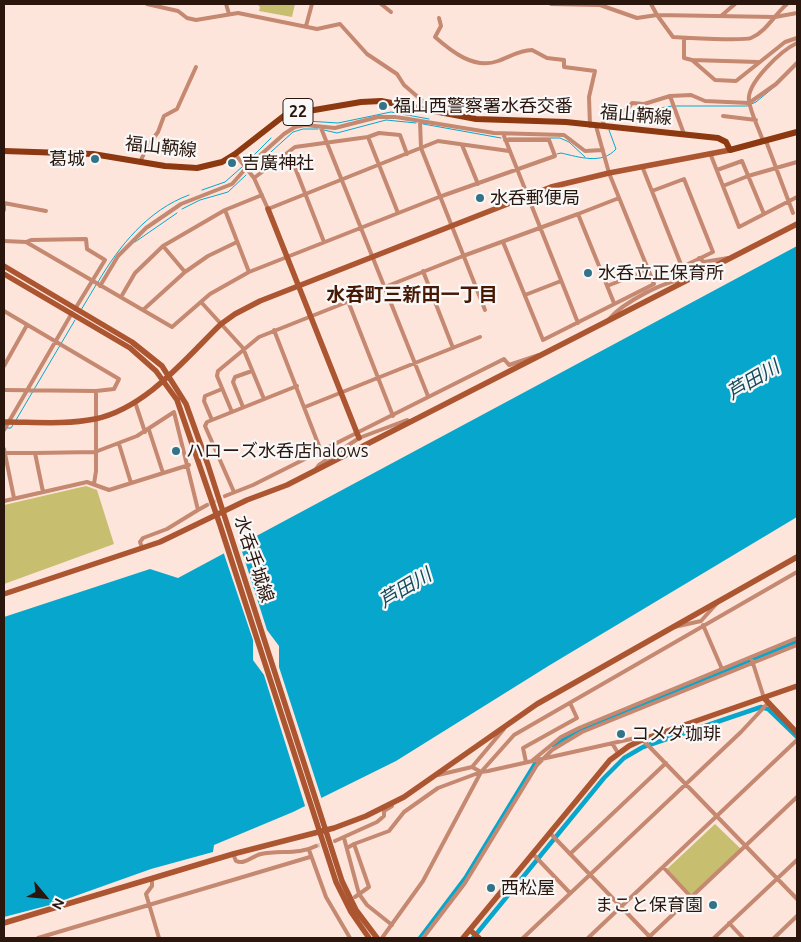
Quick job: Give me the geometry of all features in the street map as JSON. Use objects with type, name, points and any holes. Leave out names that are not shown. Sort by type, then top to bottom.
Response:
[{"type":"main road","name":"福山鞆線","points":[[4,151],[93,154],[141,160],[165,166],[197,168],[222,162],[285,115],[300,111],[382,101],[476,120],[566,122],[718,138],[726,142],[730,150]]},
{"type":"main road","points":[[730,150],[797,132]]},
{"type":"street","points":[[147,4],[178,11],[191,19],[208,19],[229,14],[250,15],[320,29],[340,24],[367,54],[397,74],[404,85],[433,110]]},
{"type":"street","points":[[226,4],[229,14]]},
{"type":"street","points":[[306,26],[312,4]]},
{"type":"street","points":[[381,4],[391,12]]},
{"type":"street","points":[[551,4],[600,5],[637,18],[657,15],[775,17],[797,13]]},
{"type":"street","points":[[651,4],[673,37],[750,39],[787,4]]},
{"type":"street","points":[[721,16],[735,4]]},
{"type":"street","points":[[439,18],[441,26],[435,37],[448,49],[472,62],[498,61],[532,50],[548,58],[564,60],[564,67],[596,71],[589,97],[601,126],[609,173],[655,286]]},
{"type":"street","points":[[684,38],[684,58],[692,60],[758,62]]},
{"type":"street","points":[[692,60],[715,80],[736,81],[785,42],[797,38]]},
{"type":"street","points":[[793,213],[750,104],[750,90],[754,83],[781,54],[797,43]]},
{"type":"street","points":[[601,126],[605,118],[628,110],[632,103],[644,104],[670,96],[691,95],[700,100],[750,104],[776,84],[797,63]]},
{"type":"street","points":[[141,160],[146,147],[158,132],[164,116],[177,109],[196,67]]},
{"type":"street","points":[[670,96],[684,134]]},
{"type":"street","points":[[724,116],[756,120]]},
{"type":"street","points":[[100,285],[118,256],[146,228],[181,204],[197,196],[224,189],[232,184],[244,166],[295,127],[305,125],[335,128],[387,117],[494,133],[564,135],[585,151],[604,150]]},
{"type":"street","points":[[420,121],[421,148],[485,310]]},
{"type":"street","points":[[321,128],[428,396]]},
{"type":"street","points":[[254,178],[295,148],[368,137],[379,133],[400,135],[407,154]]},
{"type":"street","points":[[26,242],[172,327],[227,282],[249,272],[439,197],[555,156],[549,140],[505,138],[494,133]]},
{"type":"street","points":[[505,138],[518,134]]},
{"type":"street","points":[[368,137],[398,213]]},
{"type":"street","points":[[505,138],[578,323]]},
{"type":"street","points":[[268,209],[438,142],[509,151]]},
{"type":"street","points":[[462,145],[478,184]]},
{"type":"street","points":[[7,424],[19,422],[70,422],[96,419],[112,414],[135,402],[235,314],[260,301],[527,196],[572,181],[730,150]]},
{"type":"street","points":[[289,152],[324,242]]},
{"type":"street","points":[[710,153],[739,226],[797,197]]},
{"type":"street","points":[[235,154],[254,178],[262,195],[358,436]]},
{"type":"street","points":[[716,170],[742,161],[764,214]]},
{"type":"street","points":[[723,186],[748,176],[797,162]]},
{"type":"street","points":[[642,166],[682,267],[713,252],[684,178],[652,191]]},
{"type":"street","points":[[121,297],[135,273],[163,246],[225,210],[262,195]]},
{"type":"street","points":[[232,412],[222,389],[218,371],[243,348],[259,337],[384,286],[620,198]]},
{"type":"street","points":[[4,210],[4,203],[46,211]]},
{"type":"street","points":[[225,210],[249,272]]},
{"type":"street","points":[[578,214],[614,304]]},
{"type":"street","points":[[4,594],[160,542],[315,471],[797,224]]},
{"type":"street","points":[[4,241],[26,242],[31,240],[86,239],[87,249],[105,260],[59,344],[31,390],[7,424]]},
{"type":"street","points":[[143,310],[185,272],[208,256],[237,242]]},
{"type":"street","points":[[503,242],[543,340],[614,304],[655,286],[689,280]]},
{"type":"street","points":[[163,246],[185,272]]},
{"type":"street","points":[[699,258],[704,262],[727,257],[730,259]]},
{"type":"street","name":"水呑手城線","points":[[4,266],[130,348],[163,379],[177,400],[216,515],[223,523],[348,895],[356,910],[377,938]]},
{"type":"street","points":[[607,286],[648,270]]},
{"type":"street","points":[[423,272],[453,348]]},
{"type":"street","name":"水呑手城線","points":[[4,274],[132,342],[168,374],[180,392],[192,416],[223,512],[223,523],[317,823],[318,832],[342,896],[369,938]]},
{"type":"street","points":[[525,295],[561,281]]},
{"type":"street","points":[[608,321],[613,315],[655,286]]},
{"type":"street","points":[[348,301],[393,416]]},
{"type":"street","points":[[201,302],[243,348],[264,399]]},
{"type":"street","points":[[4,311],[119,379],[114,389],[96,391],[4,390]]},
{"type":"street","points":[[4,366],[27,325]]},
{"type":"street","points":[[274,330],[321,451]]},
{"type":"street","points":[[304,407],[480,337]]},
{"type":"street","points":[[315,471],[319,465],[358,436],[428,396],[504,359],[508,365],[535,355],[541,356]]},
{"type":"street","points":[[243,408],[234,382],[235,377],[252,371]]},
{"type":"street","points":[[234,492],[205,426],[207,422],[297,386]]},
{"type":"street","points":[[212,420],[204,401],[206,396],[222,389]]},
{"type":"street","points":[[94,484],[96,470],[96,391]]},
{"type":"street","points":[[135,402],[163,473]]},
{"type":"street","points":[[4,453],[95,452],[119,444],[147,431],[174,412],[198,510]]},
{"type":"street","points":[[225,496],[253,485],[321,451],[358,436],[407,420],[411,422]]},
{"type":"street","points":[[119,444],[131,483]]},
{"type":"street","points":[[4,449],[14,498]]},
{"type":"street","points":[[35,453],[43,492]]},
{"type":"street","points":[[4,501],[87,482],[109,490],[188,465]]},
{"type":"street","points":[[142,547],[140,542],[142,538],[167,529],[207,505]]},
{"type":"street","points":[[335,840],[344,838],[381,820],[384,811],[514,719],[797,557]]},
{"type":"street","points":[[382,938],[423,881],[481,772],[497,752],[522,729],[704,627],[797,572]]},
{"type":"street","points":[[672,627],[701,621],[717,605],[719,600]]},
{"type":"street","points":[[701,621],[722,669]]},
{"type":"street","points":[[423,938],[465,883],[506,812],[542,758],[558,745],[582,732],[752,660],[797,638]]},
{"type":"street","points":[[534,760],[561,737],[722,669],[797,645]]},
{"type":"street","points":[[752,660],[766,700],[797,733]]},
{"type":"street","points":[[463,938],[618,753],[644,740],[766,700],[797,686]]},
{"type":"street","points":[[523,938],[686,783],[766,700]]},
{"type":"street","points":[[526,762],[523,748],[577,718],[570,703]]},
{"type":"street","points":[[433,776],[472,767],[514,719]]},
{"type":"street","points":[[347,848],[389,831],[404,812],[438,788],[481,772],[640,737],[797,899]]},
{"type":"street","points":[[588,938],[622,908],[797,740]]},
{"type":"street","points":[[612,743],[618,753]]},
{"type":"street","points":[[570,854],[666,763]]},
{"type":"street","points":[[472,767],[481,772]]},
{"type":"street","points":[[4,923],[233,854],[352,822],[404,797]]},
{"type":"street","points":[[550,833],[650,938],[797,797]]},
{"type":"street","points":[[344,838],[357,895],[392,925]]},
{"type":"street","points":[[354,844],[369,887],[357,895]]},
{"type":"street","points":[[233,854],[236,861],[243,862],[260,854],[308,850],[316,846]]},
{"type":"street","points":[[308,850],[326,897],[350,938]]},
{"type":"street","points":[[533,854],[570,893]]},
{"type":"street","points":[[38,938],[310,857]]},
{"type":"street","points":[[714,938],[797,860]]},
{"type":"street","points":[[664,868],[691,897]]},
{"type":"street","points":[[152,878],[152,886],[146,892],[159,938]]},
{"type":"street","points":[[334,908],[339,905]]},
{"type":"street","points":[[774,938],[797,916]]},
{"type":"street","points":[[729,923],[743,938]]},
{"type":"street","points":[[470,930],[479,938]]},
{"type":"shaded area","points":[[257,4],[295,4],[292,17],[259,11],[260,7]]},
{"type":"shaded area","points":[[86,486],[97,490],[114,544],[4,584],[4,505]]},
{"type":"shaded area","points":[[715,824],[741,849],[691,896],[667,869]]},
{"type":"water","name":"芦田川","points":[[797,246],[797,517],[550,665],[396,761],[293,812],[214,845],[213,852],[151,869],[50,905],[4,917],[4,617],[150,569],[178,578]]},
{"type":"pier","points":[[239,542],[267,630],[279,646],[279,667],[322,800],[306,809],[264,675],[253,660],[253,640],[223,551]]},
{"type":"waterway","points":[[676,106],[747,106],[756,102],[779,83]]},
{"type":"waterway","points":[[614,116],[672,106]]},
{"type":"waterway","points":[[307,121],[338,123],[391,112],[429,119]]},
{"type":"waterway","points":[[324,130],[337,133],[386,120],[416,123]]},
{"type":"waterway","points":[[293,124],[302,121]]},
{"type":"waterway","points":[[423,124],[501,138]]},
{"type":"waterway","points":[[251,170],[293,132],[303,129],[318,129]]},
{"type":"waterway","points":[[557,154],[590,158],[604,157],[616,149],[609,130]]},
{"type":"waterway","points":[[245,164],[271,138]]},
{"type":"waterway","points":[[508,138],[560,138],[569,142],[585,157]]},
{"type":"waterway","points":[[202,190],[225,182],[242,167]]},
{"type":"waterway","points":[[182,209],[200,200],[228,192],[246,175]]},
{"type":"waterway","points":[[98,282],[115,255],[136,231],[160,210],[189,195]]},
{"type":"waterway","points":[[135,242],[177,213]]},
{"type":"waterway","points":[[81,310],[96,285]]},
{"type":"waterway","points":[[16,420],[75,320]]},
{"type":"waterway","points":[[6,428],[11,428],[13,425]]},
{"type":"waterway","points":[[553,745],[599,722],[797,641]]},
{"type":"waterway","points":[[473,938],[604,778],[624,758],[643,747],[761,707],[768,709],[797,737]]},
{"type":"waterway","points":[[420,938],[466,877],[538,759]]},
{"type":"tunnel","points":[[207,505],[225,496]]},
{"type":"tunnel","points":[[316,846],[335,841]]},
{"type":"place","name":"福山西警察署水呑交番","points":[[383,106]]},
{"type":"place","name":"葛城","points":[[95,159]]},
{"type":"place","name":"吉廣神社","points":[[232,163]]},
{"type":"place","name":"水呑郵便局","points":[[480,198]]},
{"type":"place","name":"水呑立正保育所","points":[[588,273]]},
{"type":"place","name":"ハローズ水呑店halows","points":[[176,451]]},
{"type":"place","name":"コメダ珈琲","points":[[621,734]]},
{"type":"place","name":"西松屋","points":[[491,888]]},
{"type":"place","name":"まこと保育園","points":[[713,905]]},
{"type":"district","name":"水呑町三新田一丁目","points":[[412,295]]}]
